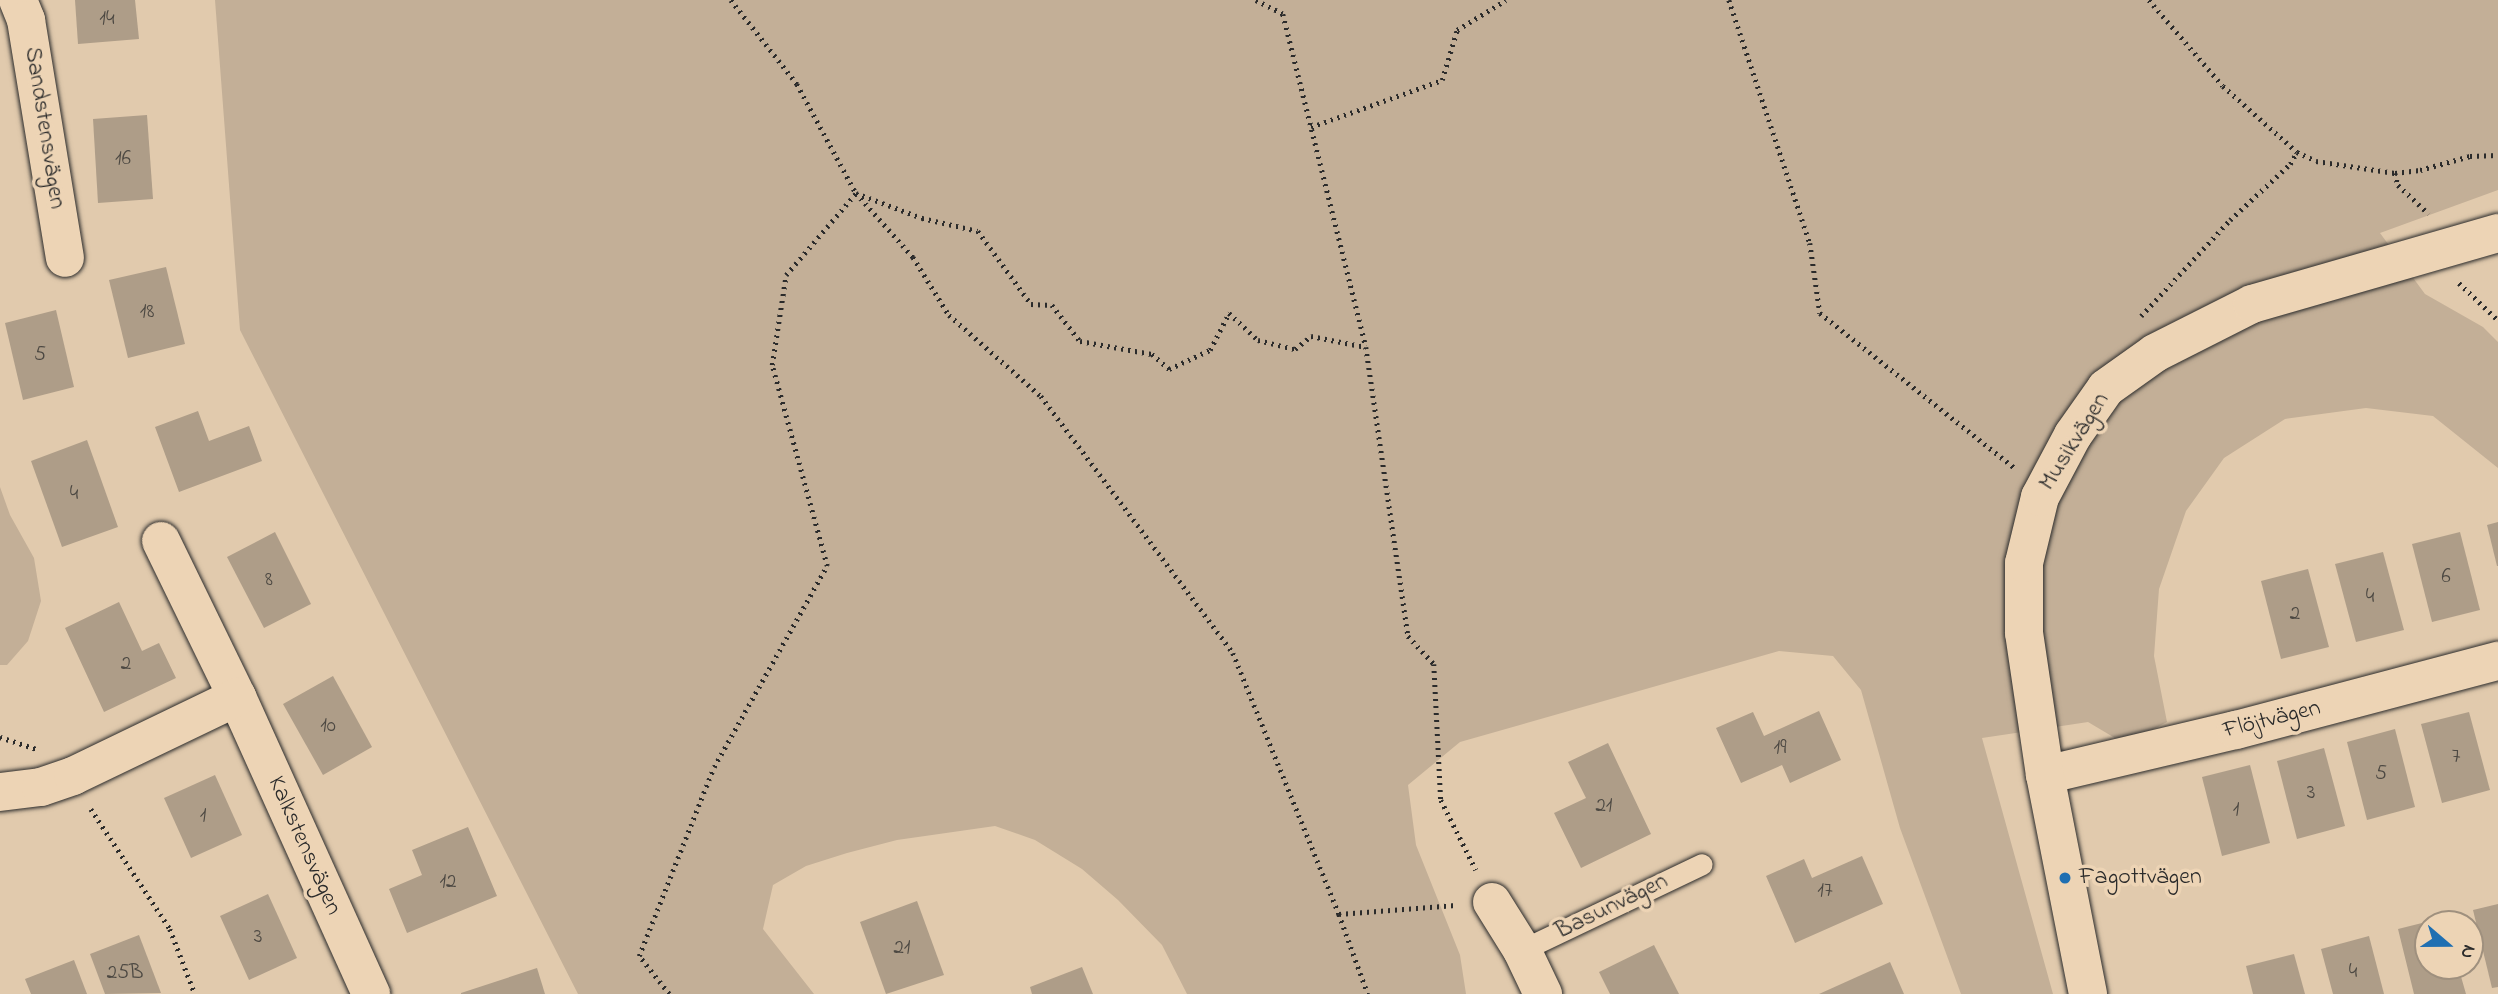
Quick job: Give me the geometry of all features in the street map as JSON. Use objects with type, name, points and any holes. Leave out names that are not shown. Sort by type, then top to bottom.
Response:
[{"type":"street","name":"Sandstensvägen","points":[[18,0],[26,20],[65,258]]},
{"type":"street","name":"Musikvägen","points":[[2088,994],[2045,775],[2024,633],[2024,563],[2040,497],[2073,435],[2106,388],[2155,354],[2252,304],[2498,233]]},
{"type":"street","name":"Kalkstensvägen","points":[[161,541],[237,697],[371,994]]},
{"type":"street","name":"Flöjtvägen","points":[[2045,775],[2249,727],[2498,661]]},
{"type":"street","points":[[0,792],[41,787],[73,776],[237,697]]},
{"type":"street","points":[[1492,902],[1522,950],[1543,994]]},
{"type":"lane","name":"Basunvägen","points":[[1522,950],[1702,864]]},
{"type":"path","points":[[731,0],[797,84],[856,194],[913,257],[949,315],[1041,396],[1233,653],[1339,914],[1368,994]]},
{"type":"path","points":[[1256,0],[1283,14],[1366,347],[1408,636],[1434,664],[1441,800],[1492,902],[1339,914]]},
{"type":"path","points":[[1311,127],[1442,80],[1457,30],[1506,0]]},
{"type":"path","points":[[1729,0],[1810,243],[1820,313],[2020,472]]},
{"type":"path","points":[[2149,0],[2223,86],[2297,152],[2316,160],[2395,173],[2420,170],[2470,156],[2498,155]]},
{"type":"path","points":[[2137,319],[2230,220],[2290,164],[2297,152]]},
{"type":"path","points":[[2395,173],[2398,185],[2425,207],[2435,223]]},
{"type":"path","points":[[856,194],[922,218],[978,231],[1031,304],[1052,305],[1080,341],[1152,354],[1169,369],[1210,350],[1229,313],[1258,340],[1295,349],[1311,336],[1366,347]]},
{"type":"path","points":[[669,994],[639,956],[714,767],[827,566],[772,365],[786,275],[856,194]]},
{"type":"path","points":[[2456,279],[2498,320]]},
{"type":"path","points":[[0,737],[65,761],[170,929],[195,994]]},
{"type":"shaded area","points":[[215,0],[2498,0],[2498,190],[2380,233],[2425,294],[2483,327],[2498,342],[2498,468],[2433,416],[2366,408],[2285,419],[2224,458],[2186,511],[2159,589],[2154,656],[2167,722],[2125,744],[2088,722],[1982,738],[2053,994],[1961,994],[1900,828],[1861,690],[1833,656],[1779,651],[1460,742],[1408,785],[1416,845],[1460,955],[1466,994],[1187,994],[1162,945],[1118,900],[1082,869],[1035,840],[995,826],[897,840],[847,853],[806,866],[773,885],[763,929],[814,994],[578,994],[240,330]]},
{"type":"shaded area","points":[[0,487],[10,515],[34,558],[41,601],[28,641],[7,665],[0,665]]},
{"type":"building","points":[[75,0],[135,0],[139,39],[78,44]]},
{"type":"building","points":[[147,115],[153,199],[98,203],[93,119]]},
{"type":"building","points":[[166,267],[185,344],[128,358],[109,280]]},
{"type":"building","points":[[56,310],[74,387],[23,400],[5,323]]},
{"type":"building","points":[[198,411],[209,441],[249,426],[262,461],[179,492],[155,427]]},
{"type":"building","points":[[87,440],[118,527],[62,547],[31,461]]},
{"type":"building","points":[[2498,522],[2498,566],[2497,566],[2487,525]]},
{"type":"building","points":[[275,532],[311,604],[264,628],[227,557]]},
{"type":"building","points":[[2460,532],[2480,610],[2432,622],[2412,544]]},
{"type":"building","points":[[2383,552],[2404,630],[2356,642],[2335,564]]},
{"type":"building","points":[[2308,569],[2329,647],[2281,659],[2261,581]]},
{"type":"building","points":[[119,602],[142,651],[159,643],[176,678],[104,712],[65,628]]},
{"type":"building","points":[[333,676],[372,747],[323,775],[283,704]]},
{"type":"building","points":[[1819,711],[1841,760],[1790,783],[1782,765],[1741,783],[1716,728],[1753,712],[1764,736]]},
{"type":"building","points":[[2469,712],[2490,790],[2442,803],[2421,724]]},
{"type":"building","points":[[2395,729],[2415,807],[2367,820],[2347,742]]},
{"type":"building","points":[[1608,743],[1651,834],[1581,868],[1554,813],[1586,798],[1568,762]]},
{"type":"building","points":[[2324,748],[2345,826],[2297,839],[2277,761]]},
{"type":"building","points":[[2250,765],[2270,843],[2222,856],[2202,777]]},
{"type":"building","points":[[215,775],[242,835],[191,858],[164,798]]},
{"type":"building","points":[[468,827],[497,896],[407,933],[389,889],[422,875],[412,850]]},
{"type":"building","points":[[1862,856],[1883,904],[1795,943],[1766,876],[1804,859],[1812,878]]},
{"type":"building","points":[[268,894],[297,958],[249,980],[220,916]]},
{"type":"building","points":[[917,901],[944,975],[886,994],[860,922]]},
{"type":"building","points":[[2498,904],[2498,987],[2492,988],[2484,955],[2484,910],[2473,910]]},
{"type":"building","points":[[2414,925],[2414,980],[2462,980],[2466,994],[2414,994],[2398,929]]},
{"type":"building","points":[[139,935],[161,993],[105,994],[90,954]]},
{"type":"building","points":[[2369,936],[2384,994],[2333,994],[2321,949]]},
{"type":"building","points":[[1654,945],[1679,994],[1610,994],[1599,972]]},
{"type":"building","points":[[2294,954],[2305,994],[2253,994],[2246,966]]},
{"type":"building","points":[[74,960],[87,994],[31,994],[25,979]]},
{"type":"building","points":[[1890,962],[1904,994],[1819,994]]},
{"type":"building","points":[[1082,967],[1093,994],[1032,994],[1030,987]]},
{"type":"building","points":[[537,968],[545,994],[461,994],[461,993]]},
{"type":"place","name":"Fagottvägen","points":[[2065,878]]}]
